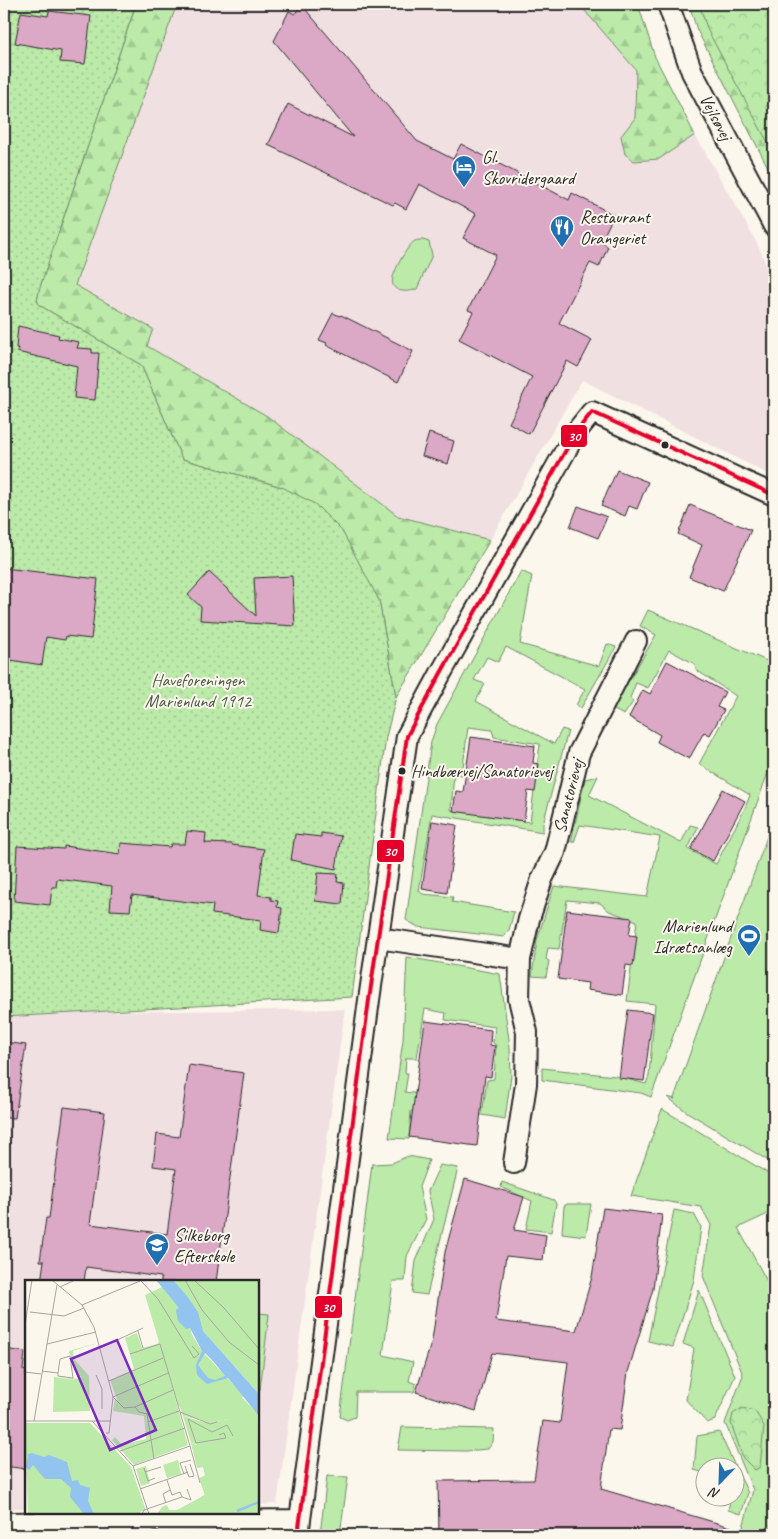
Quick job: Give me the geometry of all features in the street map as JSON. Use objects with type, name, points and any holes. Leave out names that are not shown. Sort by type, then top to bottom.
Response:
[{"type":"street","name":"Vejlsøvej","points":[[668,4],[692,72],[774,226]]},
{"type":"street","points":[[4,1523],[299,1528],[407,736],[440,673],[576,432],[592,412],[774,495]]},
{"type":"street","name":"Sanatorievej","points":[[514,1163],[526,1084],[527,1032],[519,999],[520,959],[529,919],[542,879],[555,852],[578,752],[636,641]]},
{"type":"street","points":[[378,938],[520,959]]},
{"type":"shaded area","points":[[136,4],[638,4],[655,57],[695,135],[757,243],[774,283],[774,477],[582,380],[490,540],[396,697],[379,600],[182,459],[40,287]]},
{"type":"shaded area","name":"Silkeborg Efterskole","points":[[345,1009],[277,1504],[259,1505],[259,1280],[25,1280],[25,1508],[4,1509],[4,1013]]},
{"type":"green space","name":"Haveforeningen Marienlund 1912","points":[[4,4],[136,4],[40,287],[37,300],[39,305],[141,365],[182,459],[282,487],[315,504],[342,531],[379,600],[396,697],[386,737],[352,997],[4,1017]]},
{"type":"green space","points":[[136,4],[177,4],[75,285],[153,329],[147,346],[267,416],[398,516],[490,540],[396,697],[379,600],[282,487],[182,459],[141,365],[39,305],[37,300]]},
{"type":"green space","points":[[579,4],[638,4],[655,57],[695,135],[659,159],[634,161],[625,154],[621,136],[635,118],[636,70]]},
{"type":"green space","points":[[689,4],[774,4],[774,179],[697,30]]},
{"type":"green space","points":[[699,4],[774,4],[774,154],[708,31]]},
{"type":"green space","points":[[423,240],[429,242],[432,255],[417,289],[404,291],[396,289],[392,282],[402,257],[412,243]]},
{"type":"green space","points":[[521,571],[532,576],[520,644],[599,666],[607,644],[616,647],[581,708],[576,705],[585,689],[506,647],[498,662],[487,657],[474,680],[485,684],[476,701],[554,744],[562,729],[568,731],[543,824],[543,832],[432,814],[419,891],[423,894],[453,897],[452,902],[514,912],[509,930],[504,937],[418,927],[406,920],[431,742],[437,724]],"holes":[[[468,727],[492,730],[494,737],[540,744],[530,822],[451,810],[454,774],[462,775]]]},
{"type":"green space","points":[[648,610],[774,664],[774,756],[651,1097],[641,1093],[542,1080],[542,1068],[615,1076],[646,1084],[649,1076],[655,1004],[627,1001],[637,921],[609,911],[600,903],[567,900],[559,949],[548,948],[546,959],[549,961],[546,977],[532,976],[537,940],[554,886],[647,897],[660,837],[580,825],[574,842],[571,842],[585,779],[598,776],[589,795],[681,843],[690,825],[698,827],[688,849],[716,864],[750,795],[699,764],[736,696],[696,670],[695,664],[669,650],[648,688],[636,683],[630,698],[633,702],[624,715],[612,709],[656,635],[640,626]]},
{"type":"green space","name":"Marienlund Idrætsanlæg","points":[[774,817],[774,1164],[687,1112],[667,1097],[675,1099]]},
{"type":"green space","points":[[407,957],[500,974],[510,1047],[511,1076],[505,1119],[476,1114],[456,1105],[483,1108],[487,1080],[494,1079],[496,1045],[493,1043],[495,1027],[445,1020],[446,1013],[425,1009],[417,1058],[406,1058],[405,1073],[408,1073],[405,1092],[442,1097],[444,1113],[411,1111],[409,1139],[389,1138],[403,1040]]},
{"type":"green space","points":[[662,1109],[774,1177],[774,1211],[738,1228],[774,1294],[774,1503],[770,1535],[741,1535],[753,1490],[746,1473],[746,1456],[739,1456],[725,1423],[743,1375],[703,1276],[711,1225],[701,1207],[631,1196]]},
{"type":"green space","points":[[408,1156],[429,1160],[419,1187],[426,1219],[407,1256],[405,1281],[393,1281],[383,1355],[413,1362],[409,1381],[416,1384],[414,1392],[356,1392],[355,1417],[347,1420],[340,1417],[372,1164],[392,1163]]},
{"type":"green space","points":[[440,1165],[458,1168],[427,1295],[412,1293],[416,1261],[434,1219],[428,1191]]},
{"type":"green space","points":[[502,1182],[554,1200],[556,1204],[551,1232],[526,1229],[532,1201],[501,1187]]},
{"type":"green space","points":[[567,1204],[591,1204],[586,1236],[562,1233],[564,1206]]},
{"type":"green space","points":[[674,1210],[694,1214],[701,1227],[694,1280],[673,1347],[648,1341]]},
{"type":"green space","points":[[699,1290],[735,1376],[715,1420],[707,1423],[686,1400],[694,1348],[683,1344]]},
{"type":"green space","points":[[259,1313],[269,1314],[259,1390]]},
{"type":"green space","points":[[742,1408],[755,1411],[764,1426],[760,1467],[755,1470],[746,1461],[746,1456],[742,1456],[731,1423],[733,1414]]},
{"type":"green space","points":[[402,1427],[494,1429],[493,1442],[488,1449],[466,1451],[398,1450]]},
{"type":"green space","points":[[719,1432],[730,1456],[696,1456],[696,1471],[694,1470],[697,1436]]},
{"type":"green space","points":[[327,1476],[348,1477],[340,1535],[320,1535]]},
{"type":"green space","points":[[729,1506],[744,1506],[741,1514],[728,1510]]},
{"type":"building","points":[[301,4],[417,141],[453,159],[461,144],[569,200],[572,193],[614,215],[601,241],[608,247],[599,267],[590,263],[559,323],[592,340],[578,367],[567,361],[529,434],[509,423],[532,377],[459,339],[473,312],[468,310],[496,255],[463,238],[476,214],[419,184],[406,209],[395,203],[393,205],[268,145],[288,104],[353,137],[274,41],[289,11],[295,14]]},
{"type":"building","points":[[49,11],[91,16],[85,64],[60,62],[61,51],[15,43],[21,12],[48,16]]},
{"type":"building","points":[[333,313],[341,315],[413,351],[398,382],[319,340]]},
{"type":"building","points":[[18,326],[59,335],[58,338],[79,342],[77,348],[92,349],[92,353],[99,353],[95,400],[74,398],[77,366],[17,352]]},
{"type":"building","points":[[429,433],[454,441],[448,464],[422,456]]},
{"type":"building","points":[[617,470],[648,482],[637,509],[629,506],[625,516],[601,506]]},
{"type":"building","points":[[690,505],[751,530],[723,591],[689,577],[702,545],[678,534]]},
{"type":"building","points":[[578,506],[607,517],[598,538],[570,527]]},
{"type":"building","points":[[4,568],[98,579],[91,639],[66,636],[65,640],[46,637],[42,665],[4,659]]},
{"type":"building","points":[[209,572],[256,616],[254,578],[292,576],[295,626],[200,620],[201,607],[188,595]]},
{"type":"building","points":[[667,661],[725,692],[717,707],[724,710],[710,735],[704,732],[689,759],[657,742],[660,735],[629,717],[643,690],[650,694]]},
{"type":"building","points":[[471,737],[535,746],[533,763],[539,764],[535,792],[528,791],[524,821],[453,811],[456,791],[463,792]]},
{"type":"building","points":[[723,789],[745,801],[713,861],[691,849]]},
{"type":"building","points":[[432,821],[457,825],[447,893],[422,889]]},
{"type":"building","points":[[187,831],[206,833],[205,843],[232,844],[264,849],[258,895],[271,897],[271,900],[278,901],[277,907],[282,908],[279,933],[260,930],[261,920],[212,914],[213,905],[132,895],[130,911],[110,910],[112,886],[57,879],[56,887],[52,887],[50,905],[14,901],[17,846],[64,849],[64,846],[120,854],[121,843],[170,847],[171,844],[185,844]]},
{"type":"building","points":[[321,833],[341,836],[336,869],[291,860],[295,834],[321,837]]},
{"type":"building","points":[[318,873],[338,874],[337,882],[344,883],[342,904],[315,901]]},
{"type":"building","points":[[567,910],[632,918],[629,935],[637,936],[633,966],[626,965],[622,995],[587,990],[588,983],[558,979]]},
{"type":"building","points":[[628,1010],[653,1013],[644,1081],[619,1078]]},
{"type":"building","points":[[425,1021],[491,1030],[490,1045],[495,1046],[491,1077],[485,1076],[477,1146],[409,1137]]},
{"type":"building","points":[[4,1042],[26,1045],[15,1118],[4,1118]]},
{"type":"building","points":[[189,1065],[244,1073],[216,1280],[161,1280],[161,1277],[86,1267],[84,1280],[41,1280],[44,1261],[40,1261],[46,1218],[49,1218],[64,1107],[105,1112],[90,1224],[167,1234],[176,1169],[153,1166],[157,1134],[179,1137]]},
{"type":"building","points":[[465,1179],[524,1197],[514,1230],[546,1235],[543,1260],[506,1256],[496,1321],[576,1331],[592,1277],[603,1208],[662,1215],[653,1289],[628,1372],[620,1430],[609,1429],[601,1489],[741,1530],[740,1535],[439,1535],[438,1481],[534,1480],[543,1421],[560,1423],[568,1362],[492,1353],[476,1411],[416,1392],[432,1340],[445,1252]]},
{"type":"building","points":[[4,1349],[25,1352],[23,1370],[25,1371],[25,1469],[4,1466]]},
{"type":"transit line","name":"30","points":[[298,1535],[369,1000],[407,736],[576,432],[592,412],[774,495]]},
{"type":"place","name":"Gl. Skovridergaard","points":[[464,188]]},
{"type":"place","name":"Restaurant Orangeriet","points":[[562,248]]},
{"type":"place","name":"Hindbærvej/Sanatorievej","points":[[402,771]]},
{"type":"place","name":"Marienlund Idrætsanlæg","points":[[749,957]]},
{"type":"place","name":"Silkeborg Efterskole","points":[[157,1266]]}]
